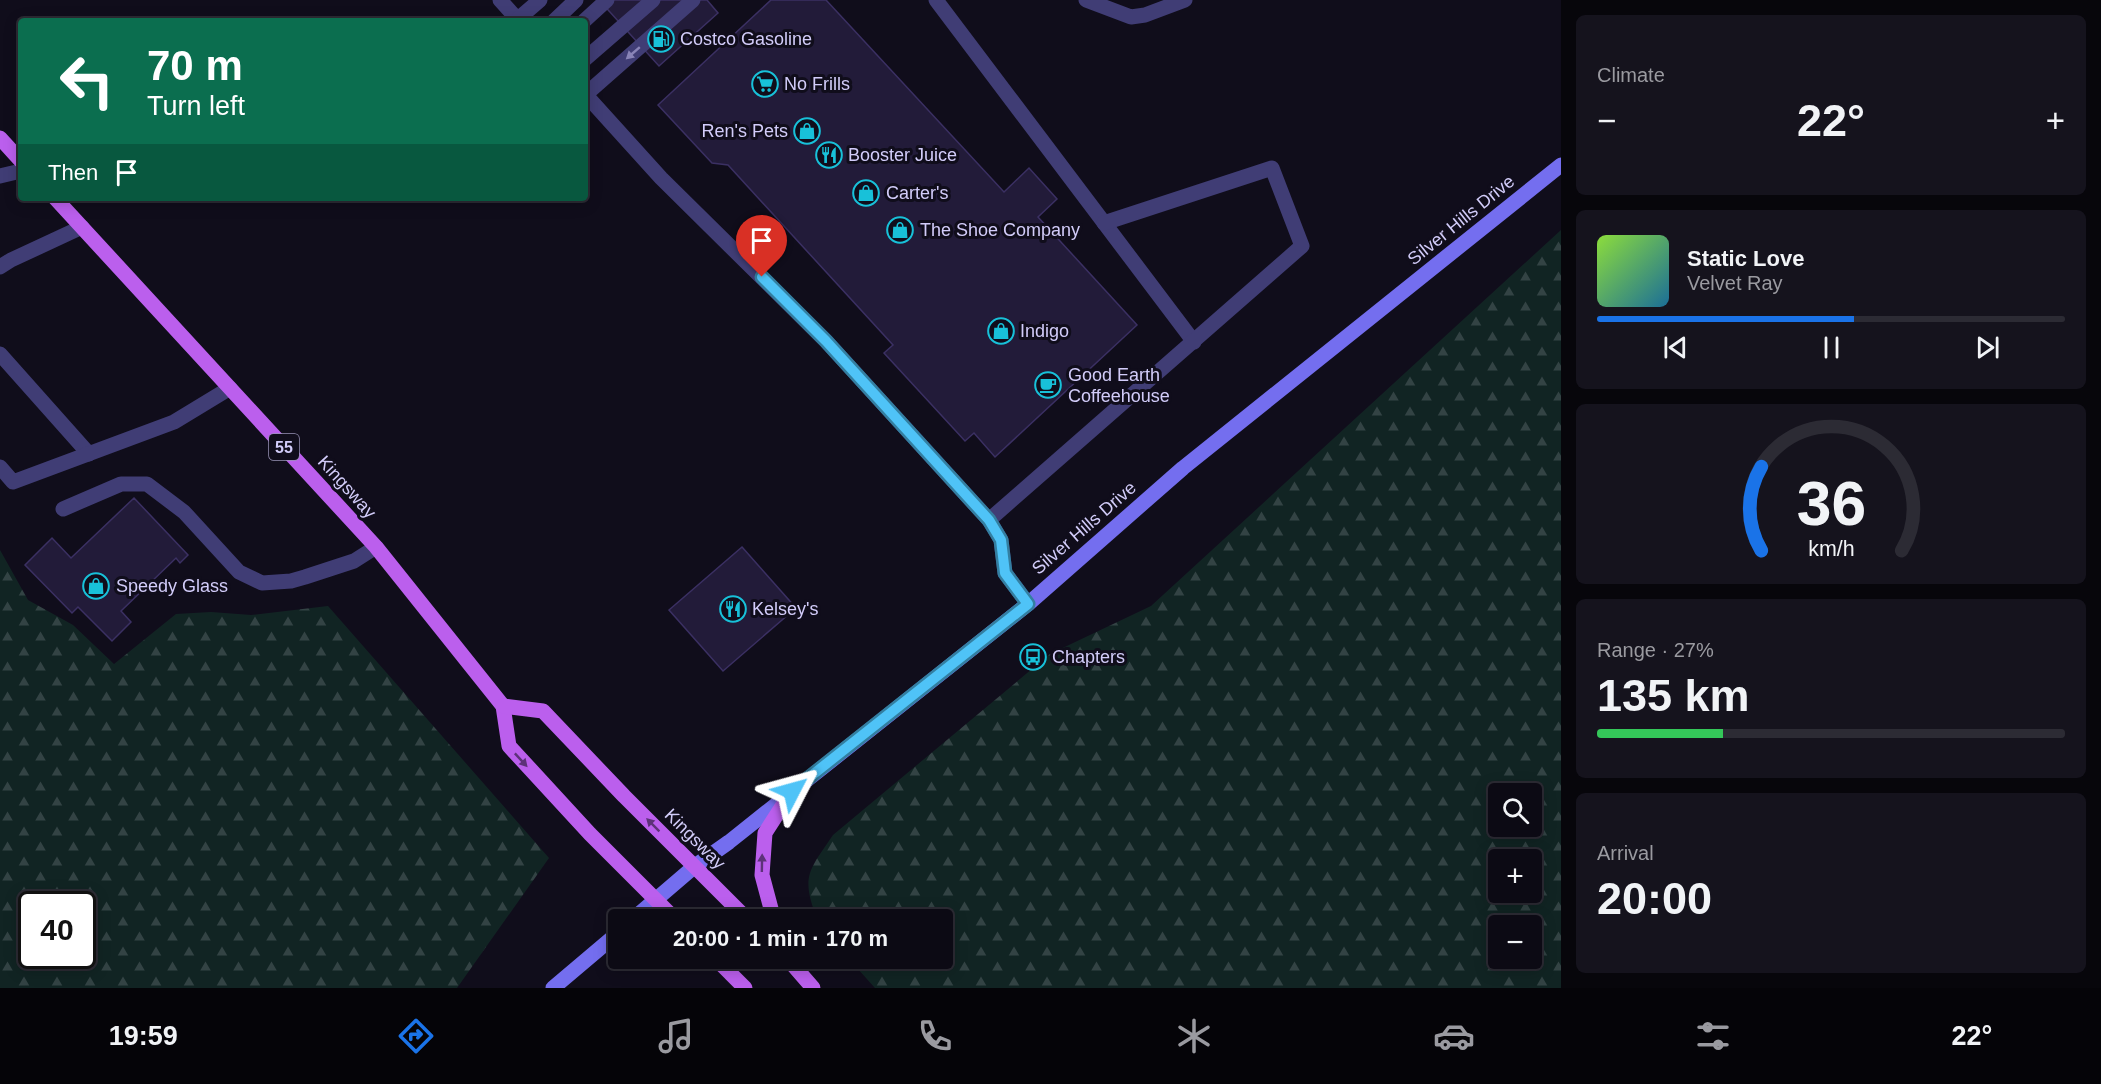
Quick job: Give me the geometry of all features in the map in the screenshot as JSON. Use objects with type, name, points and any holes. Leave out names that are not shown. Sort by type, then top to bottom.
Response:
[{"type":"main road","points":[[0,138],[18,158]]},
{"type":"main road","name":"Kingsway","points":[[58,201],[375,547],[502,706],[509,746],[590,834],[666,909]]},
{"type":"main road","name":"Kingsway","points":[[502,706],[543,711],[737,909]]},
{"type":"main road","points":[[771,909],[762,875],[765,834],[792,791]]},
{"type":"main road","points":[[726,969],[745,988]]},
{"type":"main road","points":[[797,969],[813,988]]},
{"type":"street","name":"Silver Hills Drive","points":[[645,909],[695,866],[1028,604],[1183,468],[1561,165]]},
{"type":"street","points":[[553,988],[608,941]]},
{"type":"lane","points":[[521,18],[540,0]]},
{"type":"lane","points":[[557,18],[576,0]]},
{"type":"lane","points":[[587,18],[608,0]]},
{"type":"lane","points":[[588,56],[653,0]]},
{"type":"lane","points":[[588,92],[693,0]]},
{"type":"lane","points":[[936,0],[1194,342]]},
{"type":"lane","points":[[1086,0],[1131,17],[1145,15],[1185,0]]},
{"type":"lane","points":[[503,1],[517,18]]},
{"type":"lane","points":[[588,98],[661,178],[826,341],[989,520],[1001,540],[1005,573],[1028,604]]},
{"type":"lane","points":[[989,520],[1302,246],[1272,168],[1104,223]]},
{"type":"lane","points":[[0,176],[18,172]]},
{"type":"lane","points":[[0,267],[82,226]]},
{"type":"lane","points":[[0,354],[89,454]]},
{"type":"lane","points":[[0,466],[7,484],[174,422],[230,388]]},
{"type":"lane","points":[[63,509],[121,483],[147,484],[184,512],[239,572],[262,583],[291,581],[305,577],[354,561],[375,547]]},
{"type":"green space","points":[[1561,230],[1561,988],[875,988],[858,969],[953,969],[953,909],[813,909],[808,883],[813,866],[833,835],[1050,654],[1151,606]]},
{"type":"green space","points":[[0,550],[28,600],[73,625],[114,664],[176,614],[211,612],[251,615],[328,606],[549,858],[457,988],[0,988]]},
{"type":"building","name":"Costco Gasoline","points":[[599,0],[707,0],[718,13],[659,66]]},
{"type":"building","points":[[771,0],[826,0],[1004,192],[1029,168],[1057,199],[1038,217],[1137,325],[995,457],[974,433],[965,441],[884,353],[893,345],[728,165],[712,163],[658,105]]},
{"type":"building","name":"Speedy Glass","points":[[134,498],[188,555],[180,563],[176,558],[121,611],[131,622],[112,641],[78,607],[72,613],[25,565],[52,538],[71,558]]},
{"type":"building","name":"Kelsey's","points":[[742,547],[796,608],[723,671],[669,610]]},
{"type":"place","name":"Costco Gasoline","points":[[661,39]]},
{"type":"place","name":"No Frills","points":[[765,84]]},
{"type":"place","name":"Ren's Pets","points":[[807,131]]},
{"type":"place","name":"Booster Juice","points":[[829,155]]},
{"type":"place","name":"Carter's","points":[[866,193]]},
{"type":"place","name":"The Shoe Company","points":[[900,230]]},
{"type":"place","name":"Indigo","points":[[1001,331]]},
{"type":"place","name":"Good Earth Coffeehouse","points":[[1048,385]]},
{"type":"place","name":"Speedy Glass","points":[[96,586]]},
{"type":"place","name":"Kelsey's","points":[[733,609]]},
{"type":"place","name":"Chapters","points":[[1033,657]]},
{"type":"route","points":[[762,277],[826,341],[989,520],[1001,540],[1005,573],[1028,604],[792,791]]}]
